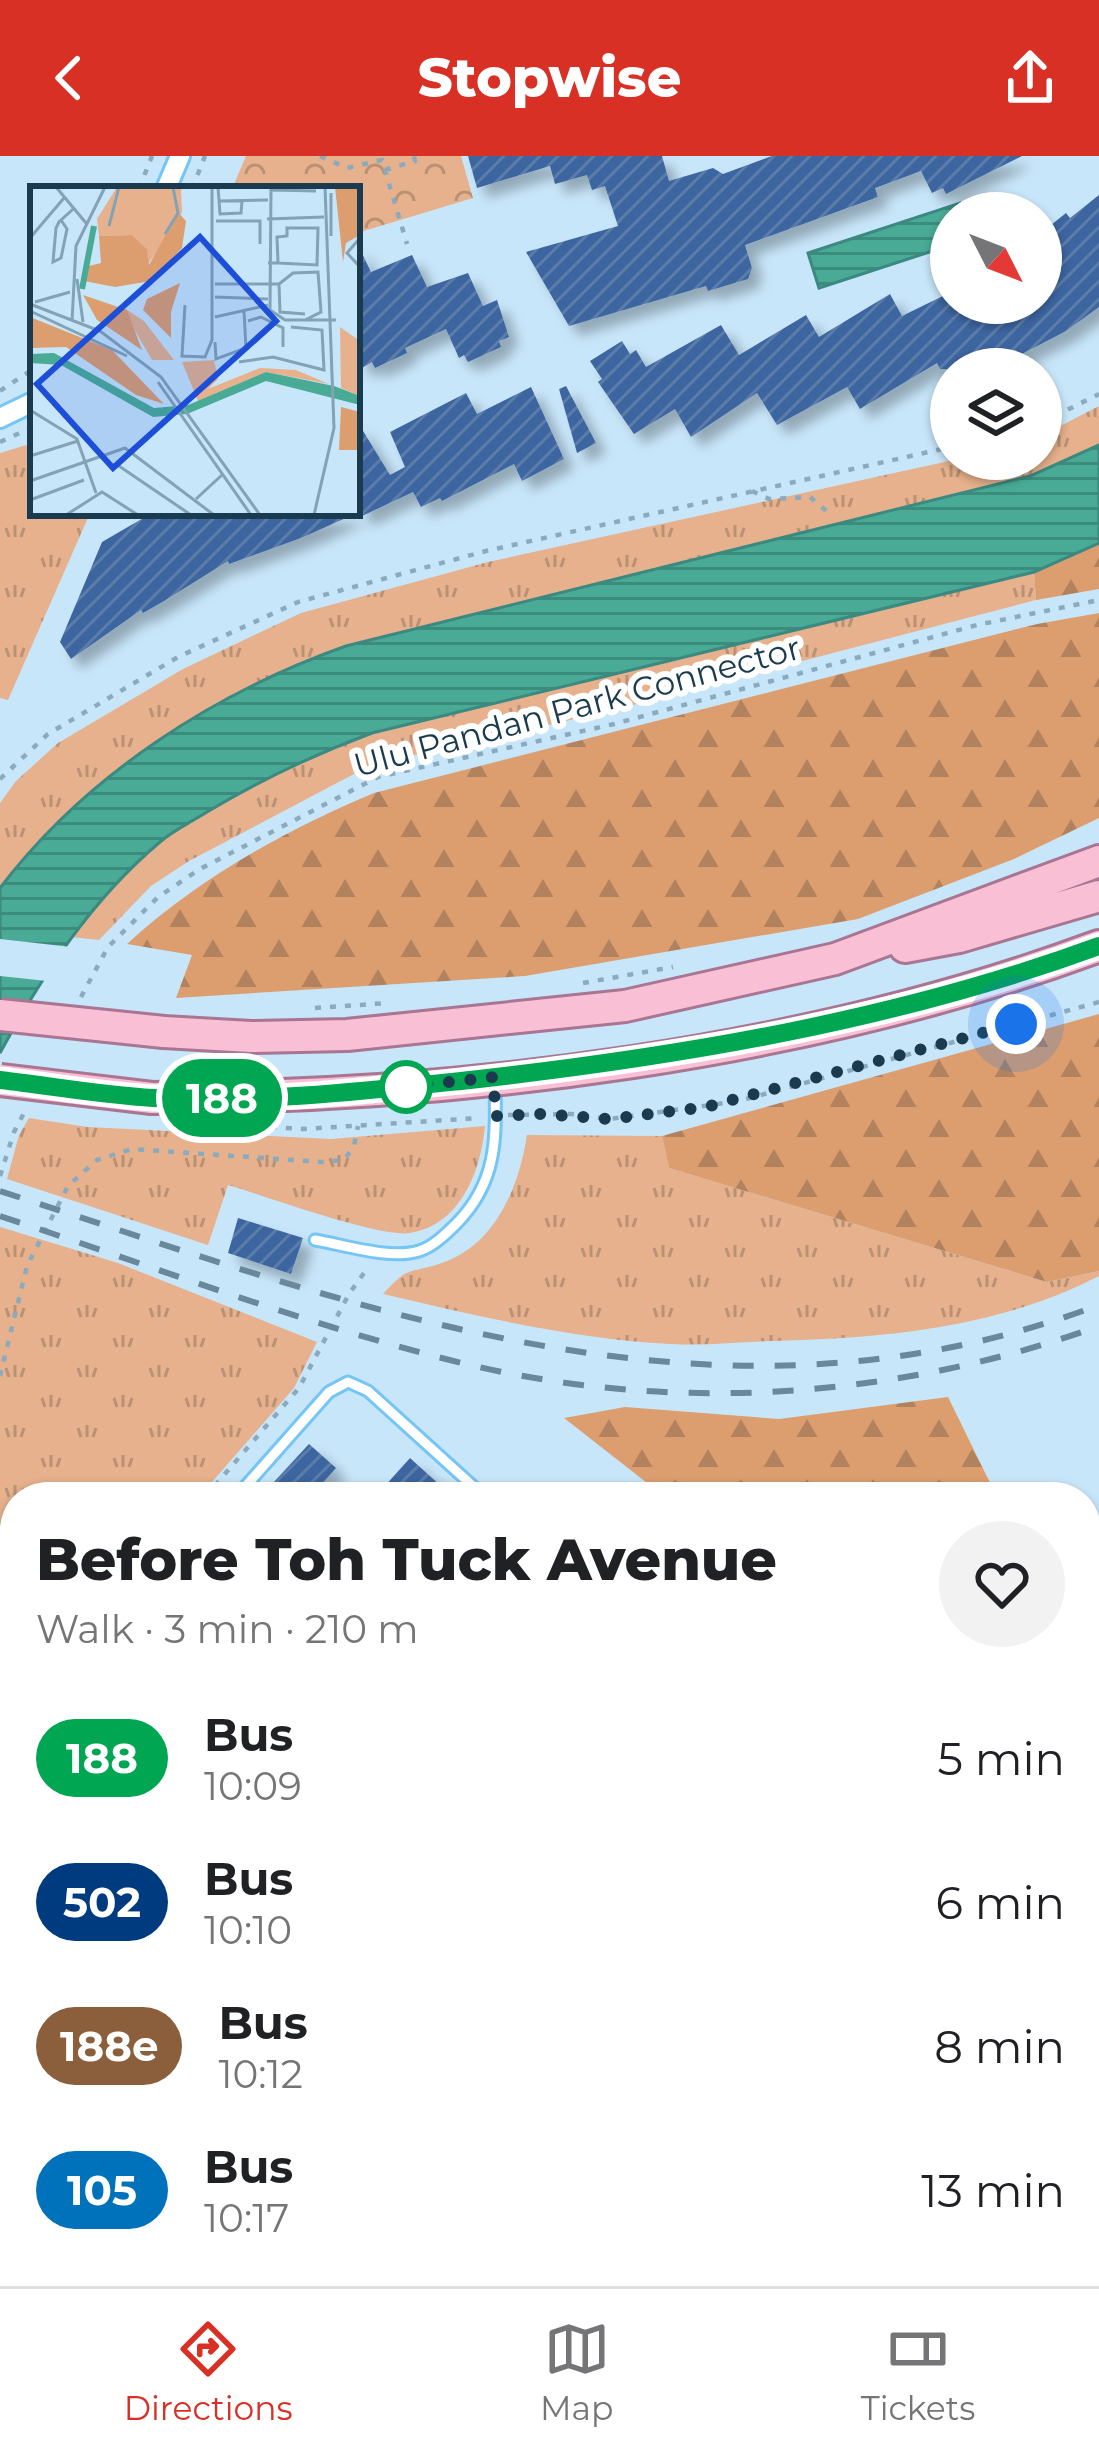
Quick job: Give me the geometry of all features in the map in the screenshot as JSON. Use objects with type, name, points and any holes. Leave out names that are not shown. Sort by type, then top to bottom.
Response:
[{"type":"main road","points":[[835,959],[1099,861]]},
{"type":"main road","points":[[0,1015],[164,1032],[347,1035],[488,1023],[625,1006],[959,937],[1099,896]]},
{"type":"main road","points":[[0,1080],[152,1098],[340,1094],[494,1077],[747,1041],[944,994],[1091,950]]},
{"type":"street","points":[[167,186],[179,156]]},
{"type":"street","points":[[0,418],[30,403]]},
{"type":"lane","points":[[316,1240],[419,1251],[446,1235],[476,1204],[493,1164],[494,1077]]},
{"type":"lane","points":[[249,1482],[329,1392],[348,1382],[368,1391],[468,1482]]},
{"type":"path","points":[[140,186],[152,156]]},
{"type":"path","points":[[193,186],[205,156]]},
{"type":"path","points":[[320,156],[346,168],[382,160],[407,244]]},
{"type":"path","points":[[385,170],[415,161],[414,156]]},
{"type":"path","points":[[0,391],[30,371]]},
{"type":"path","points":[[1062,412],[1099,394]]},
{"type":"path","points":[[0,442],[30,429]]},
{"type":"path","points":[[0,779],[48,734],[178,657],[298,602],[487,551],[930,452]]},
{"type":"path","points":[[783,484],[785,493]]},
{"type":"path","points":[[752,491],[769,499],[810,496],[831,515]]},
{"type":"path","name":"Ulu Pandan Park Connector","points":[[109,947],[158,897],[200,869],[378,777],[614,724],[977,626],[1099,600]]},
{"type":"path","points":[[573,985],[686,964]]},
{"type":"path","points":[[213,1123],[303,1129],[555,1114],[610,1119],[739,1101],[1099,1001]]},
{"type":"path","points":[[315,1008],[386,1003]]},
{"type":"path","points":[[0,1376],[27,1266],[68,1186],[97,1160],[132,1149],[344,1160],[354,1146],[358,1126]]},
{"type":"path","points":[[218,1482],[299,1388],[350,1294],[367,1273],[376,1249]]},
{"type":"green space","points":[[246,156],[461,156],[473,198],[360,232],[360,186],[233,186]]},
{"type":"green space","points":[[1099,406],[1099,445],[1062,462],[1062,425]]},
{"type":"green space","points":[[30,444],[30,516],[89,516],[8,700],[0,698],[0,453]]},
{"type":"green space","points":[[930,465],[930,480],[1014,480],[346,645],[111,776],[53,825],[0,888],[0,803],[16,781],[58,743],[183,669],[301,613],[488,562]]},
{"type":"green space","points":[[1099,543],[1099,589],[1036,600],[1034,572]]},
{"type":"green space","points":[[1034,572],[1036,600],[610,711],[371,765],[189,861],[151,886],[99,940],[71,937],[116,884],[166,837],[266,778],[372,733]]},
{"type":"green space","points":[[1099,613],[1099,818],[1014,859],[858,919],[525,976],[176,998],[192,955],[127,944],[183,898],[244,858],[374,793],[1037,624]]},
{"type":"green space","points":[[1099,1014],[1099,1271],[1047,1282],[669,1168],[662,1136]]},
{"type":"green space","points":[[29,1118],[87,1127],[331,1139],[485,1126],[479,1160],[465,1193],[443,1219],[428,1228],[410,1233],[374,1229],[228,1185],[208,1245],[7,1179],[19,1135]]},
{"type":"green space","points":[[527,1135],[662,1136],[669,1168],[1047,1282],[1099,1271],[1099,1276],[1020,1308],[939,1327],[856,1337],[695,1345],[562,1332],[383,1294],[408,1272],[459,1256],[489,1229],[518,1175]]},
{"type":"green space","points":[[0,1227],[118,1263],[317,1342],[294,1388],[212,1482],[0,1482]]},
{"type":"green space","points":[[948,1397],[990,1482],[646,1482],[564,1418],[625,1407],[779,1419]]},
{"type":"shaded area","points":[[930,213],[930,252],[819,288],[808,253]]},
{"type":"shaded area","points":[[1099,445],[1099,543],[1034,572],[372,733],[247,789],[165,838],[112,888],[51,967],[0,1053],[0,888],[34,847],[112,774],[201,713],[346,646],[1014,480],[1062,480],[1062,462]]},
{"type":"pier","points":[[0,939],[71,947],[47,981],[0,976]]},
{"type":"building","points":[[468,156],[662,156],[669,181],[713,168],[723,174],[772,156],[1022,156],[950,192],[943,188],[932,192],[921,171],[875,188],[878,197],[745,245],[752,268],[748,279],[708,291],[706,286],[569,326],[526,252],[618,226],[605,186],[592,190],[587,175],[555,184],[550,166],[477,188]]},
{"type":"building","points":[[1099,195],[1099,307],[1033,348],[930,348],[930,367],[860,409],[847,387],[777,425],[757,393],[691,437],[675,409],[634,434],[598,382],[602,379],[590,361],[622,341],[630,354],[636,350],[646,367],[721,325],[739,355],[806,315],[819,337],[890,294],[902,316],[930,302],[930,324],[1062,324],[1062,216],[1066,213],[1070,218]]},
{"type":"building","points":[[360,249],[371,272],[412,255],[427,287],[468,273],[483,306],[497,300],[509,337],[499,341],[501,347],[468,362],[464,355],[459,358],[446,329],[375,368],[372,362],[362,368]]},
{"type":"building","points":[[566,386],[596,443],[577,453],[559,389]]},
{"type":"building","points":[[531,387],[564,459],[522,481],[514,464],[442,501],[421,507],[413,492],[362,516],[360,426],[390,475],[405,467],[390,432],[466,393],[477,414]]},
{"type":"building","points":[[147,516],[350,516],[301,538],[228,561],[141,610],[71,659],[60,642],[102,542]]},
{"type":"building","points":[[238,1218],[303,1238],[291,1274],[228,1253]]},
{"type":"building","points":[[309,1444],[336,1468],[323,1482],[274,1482]]},
{"type":"building","points":[[410,1458],[436,1482],[388,1482]]},
{"type":"railway","points":[[0,1191],[272,1279],[407,1317],[544,1346],[680,1363],[818,1364],[958,1346],[1099,1305]]},
{"type":"railway","points":[[0,1216],[292,1315],[411,1350],[549,1380],[628,1390],[788,1391],[867,1383],[946,1369],[1099,1326]]},
{"type":"bus line","name":"188","points":[[0,1080],[152,1098],[236,1098],[340,1094],[567,1069],[707,1049],[827,1024],[1023,972],[1099,946]]},
{"type":"route","points":[[406,1087],[494,1077],[495,1116],[571,1114],[610,1119],[673,1113],[739,1101],[1016,1024]]}]
